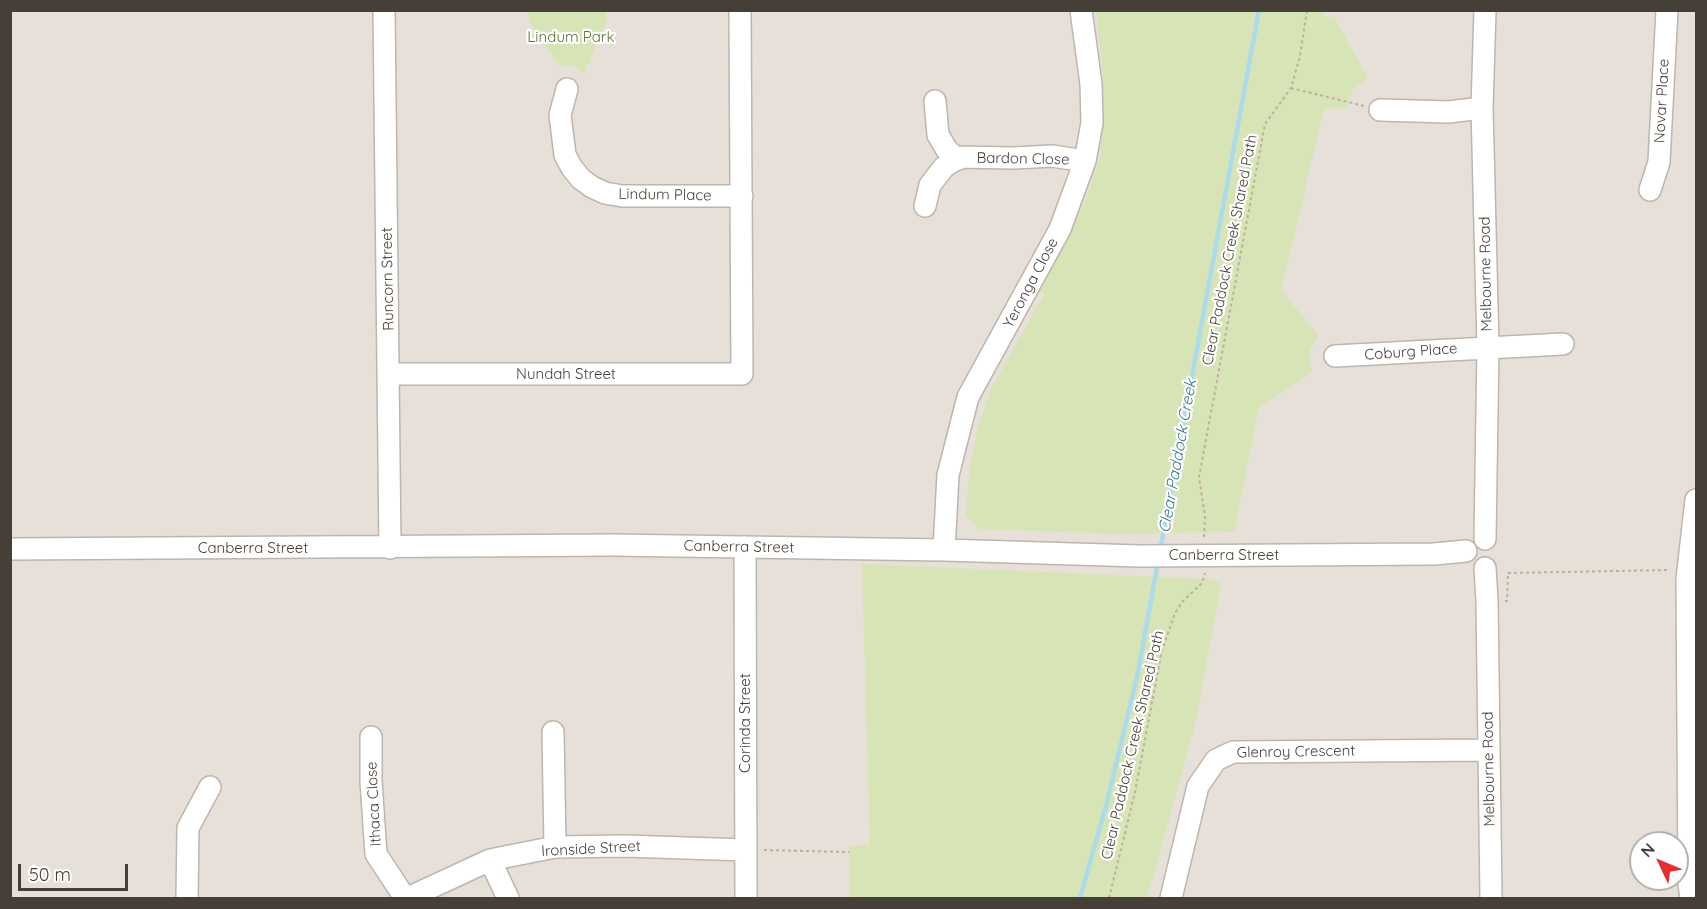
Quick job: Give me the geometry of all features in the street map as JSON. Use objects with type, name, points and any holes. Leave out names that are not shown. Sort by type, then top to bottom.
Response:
[{"type":"street","name":"Runcorn Street","points":[[384,10],[390,548]]},
{"type":"street","points":[[740,10],[742,196]]},
{"type":"street","name":"Yeronga Close","points":[[944,549],[948,475],[968,397],[1060,229],[1085,161],[1092,123],[1091,84],[1081,10]]},
{"type":"street","name":"Melbourne Road","points":[[1485,10],[1482,108],[1488,347],[1485,538]]},
{"type":"street","name":"Novar Place","points":[[1650,190],[1659,162],[1666,10]]},
{"type":"street","name":"Lindum Place","points":[[567,89],[560,115],[565,155],[581,179],[592,187],[605,193],[622,196],[742,196]]},
{"type":"street","name":"Bardon Close","points":[[935,101],[938,135],[947,150],[955,157],[1052,156],[1085,161]]},
{"type":"street","points":[[1380,110],[1448,112],[1482,108]]},
{"type":"street","name":"Bardon Close","points":[[925,206],[930,185],[944,167],[962,158]]},
{"type":"street","name":"Nundah Street","points":[[389,374],[742,374],[742,196]]},
{"type":"street","name":"Coburg Place","points":[[1335,356],[1563,344]]},
{"type":"street","points":[[1691,898],[1689,873],[1692,561],[1696,500]]},
{"type":"street","points":[[1485,538],[1491,542],[1496,552],[1494,562],[1485,568],[1474,566],[1469,562],[1466,551],[1473,541],[1485,538]]},
{"type":"street","name":"Canberra Street","points":[[10,549],[612,545],[944,549],[1139,556],[1434,554],[1466,551]]},
{"type":"street","name":"Corinda Street","points":[[745,547],[746,898]]},
{"type":"street","name":"Melbourne Road","points":[[1485,568],[1491,898]]},
{"type":"street","points":[[553,732],[555,847]]},
{"type":"street","name":"Ithaca Close","points":[[371,737],[371,781],[376,854],[407,898]]},
{"type":"street","name":"Glenroy Crescent","points":[[1171,898],[1198,786],[1216,760],[1233,752],[1489,750]]},
{"type":"street","points":[[187,898],[188,828],[210,787]]},
{"type":"street","name":"Ironside Street","points":[[407,898],[490,860],[555,847],[625,846],[746,850]]},
{"type":"street","points":[[490,860],[508,898]]},
{"type":"path","name":"Clear Paddock Creek Shared Path","points":[[1204,537],[1205,518],[1199,477],[1265,124],[1291,88],[1300,56],[1307,10]]},
{"type":"path","points":[[1291,88],[1380,110]]},
{"type":"path","points":[[1487,600],[1508,601],[1508,573],[1671,570],[1671,577]]},
{"type":"path","name":"Clear Paddock Creek Shared Path","points":[[1109,898],[1135,792],[1162,650],[1175,613],[1182,602],[1202,583],[1205,571]]},
{"type":"path","points":[[746,850],[849,852]]},
{"type":"shaded area","points":[[10,11],[1696,11],[1696,898],[11,898]]},
{"type":"green space","points":[[1323,10],[1323,16],[1334,17],[1368,78],[1354,88],[1348,108],[1324,109],[1281,290],[1318,335],[1309,352],[1312,372],[1259,408],[1234,532],[1117,534],[978,529],[966,515],[970,465],[979,424],[992,387],[1045,293],[1039,292],[1086,201],[1101,155],[1103,74],[1096,11]]},
{"type":"green space","name":"Lindum Park","points":[[528,11],[605,11],[607,20],[584,73],[573,66],[558,65],[529,20]]},
{"type":"green space","points":[[862,564],[1205,579],[1221,583],[1195,725],[1147,898],[849,898],[849,846],[870,844]]},
{"type":"waterway","name":"Clear Paddock Creek","points":[[1160,551],[1259,10]]},
{"type":"waterway","name":"Clear Paddock Creek","points":[[1080,898],[1106,806],[1137,677],[1158,562]]}]
